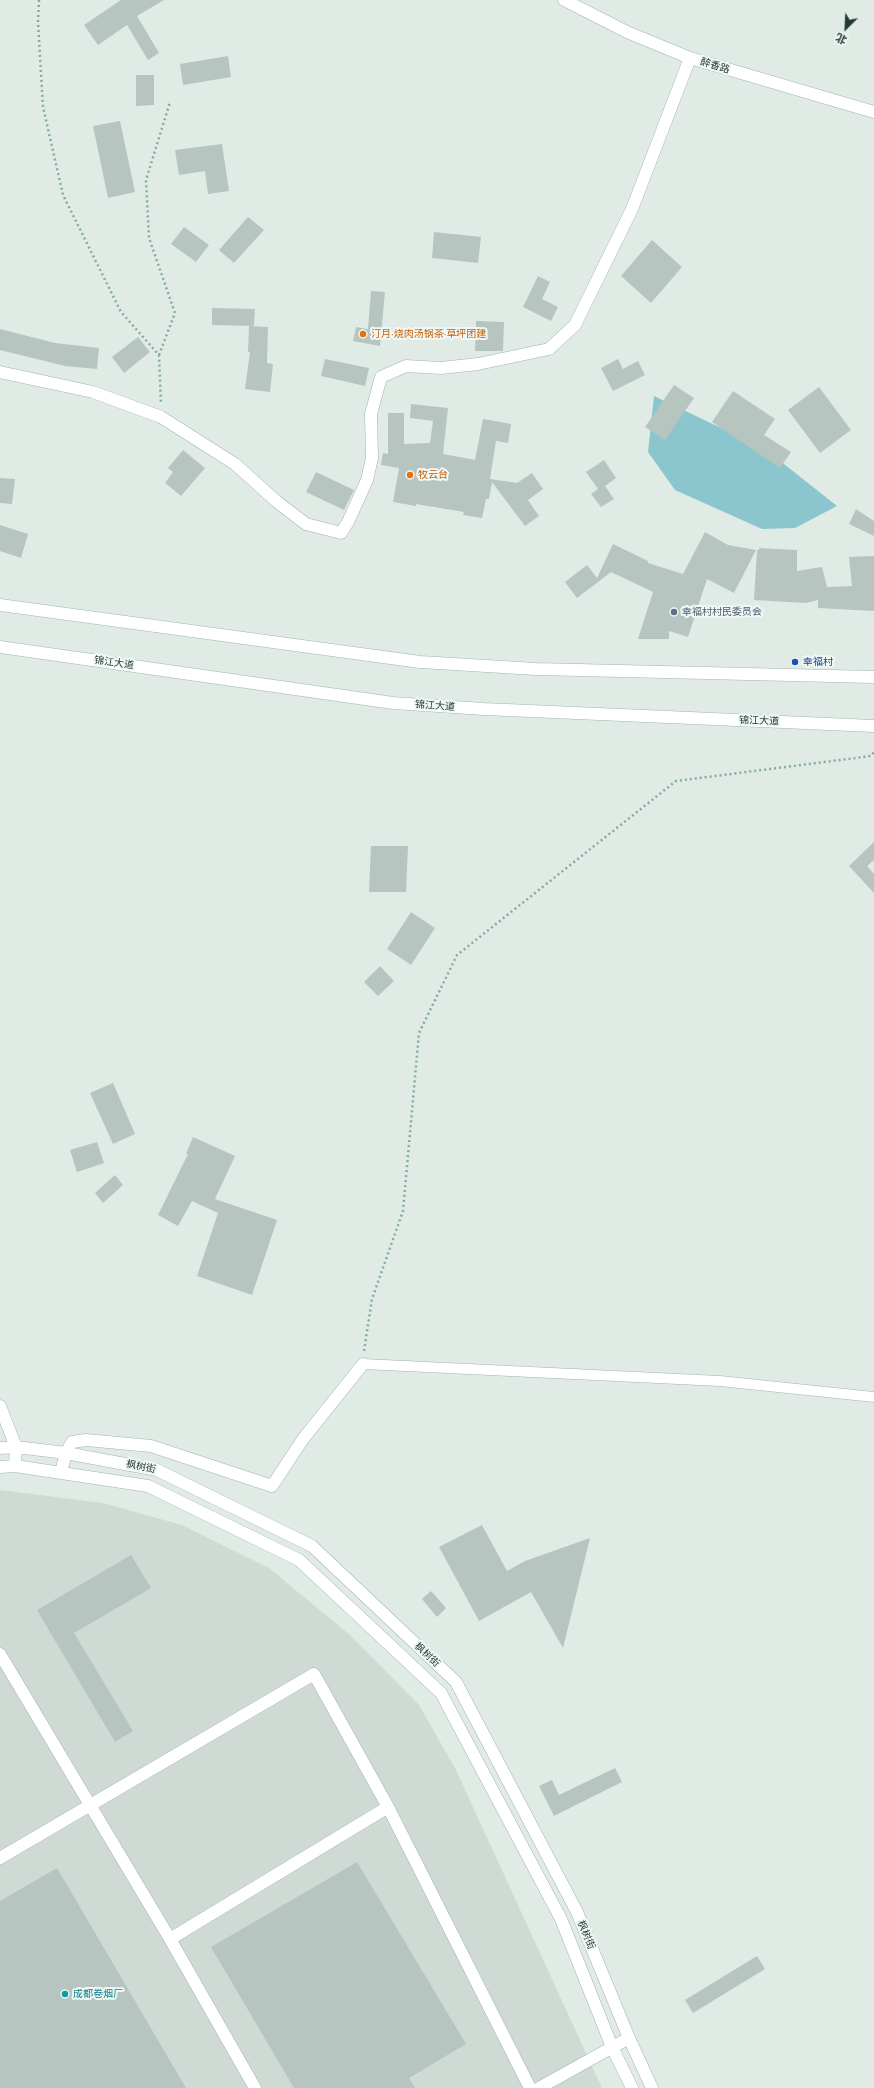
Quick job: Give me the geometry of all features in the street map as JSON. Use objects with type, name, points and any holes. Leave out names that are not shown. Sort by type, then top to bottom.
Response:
[{"type":"street","name":"醉香路","points":[[564,0],[627,32],[690,58],[874,112]]},
{"type":"street","points":[[0,372],[93,392],[162,417],[235,464],[276,502],[306,524],[341,533],[348,522],[367,480],[372,458],[372,414],[381,377],[406,366],[441,368],[478,364],[549,349],[575,325],[632,209],[690,58]]},
{"type":"street","points":[[0,605],[420,662],[536,669],[874,677]]},
{"type":"street","name":"锦江大道","points":[[0,647],[393,703],[484,709],[874,726]]},
{"type":"street","points":[[61,1472],[66,1453],[72,1442],[86,1440],[151,1446],[272,1486],[303,1439],[362,1364]]},
{"type":"street","points":[[0,1406],[16,1447],[15,1466]]},
{"type":"street","name":"枫树街","points":[[0,1448],[16,1447],[66,1453],[157,1470],[312,1546],[456,1682],[577,1912],[629,2038],[652,2088]]},
{"type":"street","name":"枫树街","points":[[0,1467],[15,1466],[148,1486],[299,1560],[441,1693],[561,1919],[612,2047],[632,2088]]},
{"type":"street","points":[[0,1654],[170,1939],[255,2088]]},
{"type":"street","points":[[0,1858],[314,1674],[388,1807],[530,2088]]},
{"type":"street","points":[[170,1939],[388,1807]]},
{"type":"street","points":[[539,2088],[629,2038]]},
{"type":"lane","points":[[362,1364],[720,1381],[874,1396]]},
{"type":"path","points":[[39,0],[38,22],[43,107],[63,195],[121,312],[159,355]]},
{"type":"path","points":[[162,417],[159,355],[175,313],[149,238],[146,180],[170,102]]},
{"type":"path","points":[[362,1364],[372,1300],[403,1211],[419,1033],[457,955],[676,781],[871,756],[874,752]]},
{"type":"shaded area","name":"成都卷烟厂","points":[[0,1490],[103,1503],[182,1525],[269,1568],[351,1636],[419,1705],[456,1770],[602,2088],[0,2088]]},
{"type":"water","points":[[654,396],[765,449],[837,506],[795,528],[762,529],[675,490],[648,452]]},
{"type":"building","points":[[121,0],[164,0],[137,16],[159,53],[148,60],[127,25],[98,45],[84,25]]},
{"type":"building","points":[[228,56],[231,77],[183,85],[180,64]]},
{"type":"building","points":[[136,75],[154,75],[154,105],[136,106]]},
{"type":"building","points":[[120,121],[135,192],[108,198],[93,126]]},
{"type":"building","points":[[222,144],[229,191],[208,194],[205,171],[179,175],[175,150]]},
{"type":"building","points":[[248,217],[264,230],[234,263],[219,250]]},
{"type":"building","points":[[184,227],[209,245],[196,262],[171,244]]},
{"type":"building","points":[[434,232],[481,237],[478,263],[432,258]]},
{"type":"building","points":[[652,240],[682,267],[651,303],[621,276]]},
{"type":"building","points":[[538,276],[550,282],[542,299],[558,307],[551,321],[523,307]]},
{"type":"building","points":[[371,291],[385,292],[380,346],[353,341],[356,327],[368,329]]},
{"type":"building","points":[[212,308],[255,309],[254,326],[212,325]]},
{"type":"building","points":[[476,321],[504,322],[503,351],[475,351]]},
{"type":"building","points":[[249,326],[268,327],[267,363],[273,364],[270,392],[245,389],[250,352],[248,352]]},
{"type":"building","points":[[0,329],[55,343],[99,348],[97,369],[65,366],[0,350]]},
{"type":"building","points":[[138,337],[150,352],[124,373],[112,357]]},
{"type":"building","points":[[325,359],[369,368],[365,386],[321,376]]},
{"type":"building","points":[[618,359],[623,369],[638,361],[645,375],[613,391],[601,368]]},
{"type":"building","points":[[674,385],[694,398],[665,440],[645,427]]},
{"type":"building","points":[[819,387],[851,430],[820,453],[788,410]]},
{"type":"building","points":[[733,391],[775,419],[764,435],[791,452],[780,468],[712,422]]},
{"type":"building","points":[[411,404],[448,408],[443,454],[475,460],[483,419],[511,424],[508,443],[496,441],[490,479],[517,483],[532,473],[543,489],[528,500],[539,516],[525,526],[492,482],[489,499],[486,499],[482,518],[463,515],[464,512],[416,504],[416,506],[393,502],[399,468],[381,465],[383,453],[388,454],[388,413],[404,413],[404,444],[430,443],[433,421],[410,418]]},
{"type":"building","points":[[183,450],[205,468],[181,496],[165,483],[173,472],[168,468]]},
{"type":"building","points":[[604,460],[616,478],[605,486],[614,499],[601,507],[591,494],[598,489],[586,472]]},
{"type":"building","points":[[316,472],[354,490],[344,510],[306,492]]},
{"type":"building","points":[[0,478],[15,479],[12,504],[0,503]]},
{"type":"building","points":[[856,509],[874,521],[874,536],[849,524]]},
{"type":"building","points":[[0,525],[28,534],[21,558],[0,551]]},
{"type":"building","points":[[705,532],[728,545],[756,550],[734,593],[707,579],[688,637],[669,631],[669,639],[638,639],[653,592],[611,572],[577,598],[565,582],[587,565],[597,578],[613,544],[648,561],[648,563],[683,574]]},
{"type":"building","points":[[759,548],[797,550],[797,571],[822,567],[827,587],[852,586],[849,557],[874,556],[874,611],[818,608],[818,600],[806,603],[754,600],[757,550],[759,550]]},
{"type":"building","points":[[874,842],[874,860],[867,866],[874,874],[874,893],[849,866]]},
{"type":"building","points":[[371,846],[408,846],[406,892],[369,892]]},
{"type":"building","points":[[411,912],[435,928],[411,965],[387,949]]},
{"type":"building","points":[[380,966],[394,981],[378,996],[364,982]]},
{"type":"building","points":[[113,1083],[135,1134],[113,1144],[90,1093]]},
{"type":"building","points":[[193,1137],[235,1156],[215,1199],[277,1220],[252,1295],[197,1276],[218,1213],[192,1201],[178,1226],[158,1215],[188,1154],[186,1154]]},
{"type":"building","points":[[97,1142],[104,1163],[77,1172],[70,1150]]},
{"type":"building","points":[[115,1175],[123,1185],[103,1203],[95,1193]]},
{"type":"building","points":[[482,1525],[507,1571],[525,1561],[590,1538],[563,1648],[531,1592],[479,1621],[439,1547]]},
{"type":"building","points":[[131,1555],[151,1588],[74,1633],[133,1731],[115,1742],[37,1610]]},
{"type":"building","points":[[431,1591],[446,1608],[437,1617],[422,1599]]},
{"type":"building","points":[[615,1768],[622,1782],[554,1816],[539,1786],[552,1780],[559,1795]]},
{"type":"building","points":[[357,1862],[466,2044],[409,2078],[415,2088],[294,2088],[211,1947]]},
{"type":"building","name":"成都卷烟厂","points":[[57,1868],[186,2088],[0,2088],[0,1901]]},
{"type":"building","points":[[757,1956],[765,1969],[693,2013],[685,2000]]},
{"type":"place","name":"汀月·烧肉汤锅茶·草坪团建","points":[[363,334]]},
{"type":"place","name":"牧云台","points":[[410,475]]},
{"type":"place","name":"幸福村村民委员会","points":[[674,612]]},
{"type":"place","name":"幸福村","points":[[795,662]]},
{"type":"place","name":"成都卷烟厂","points":[[65,1994]]}]
